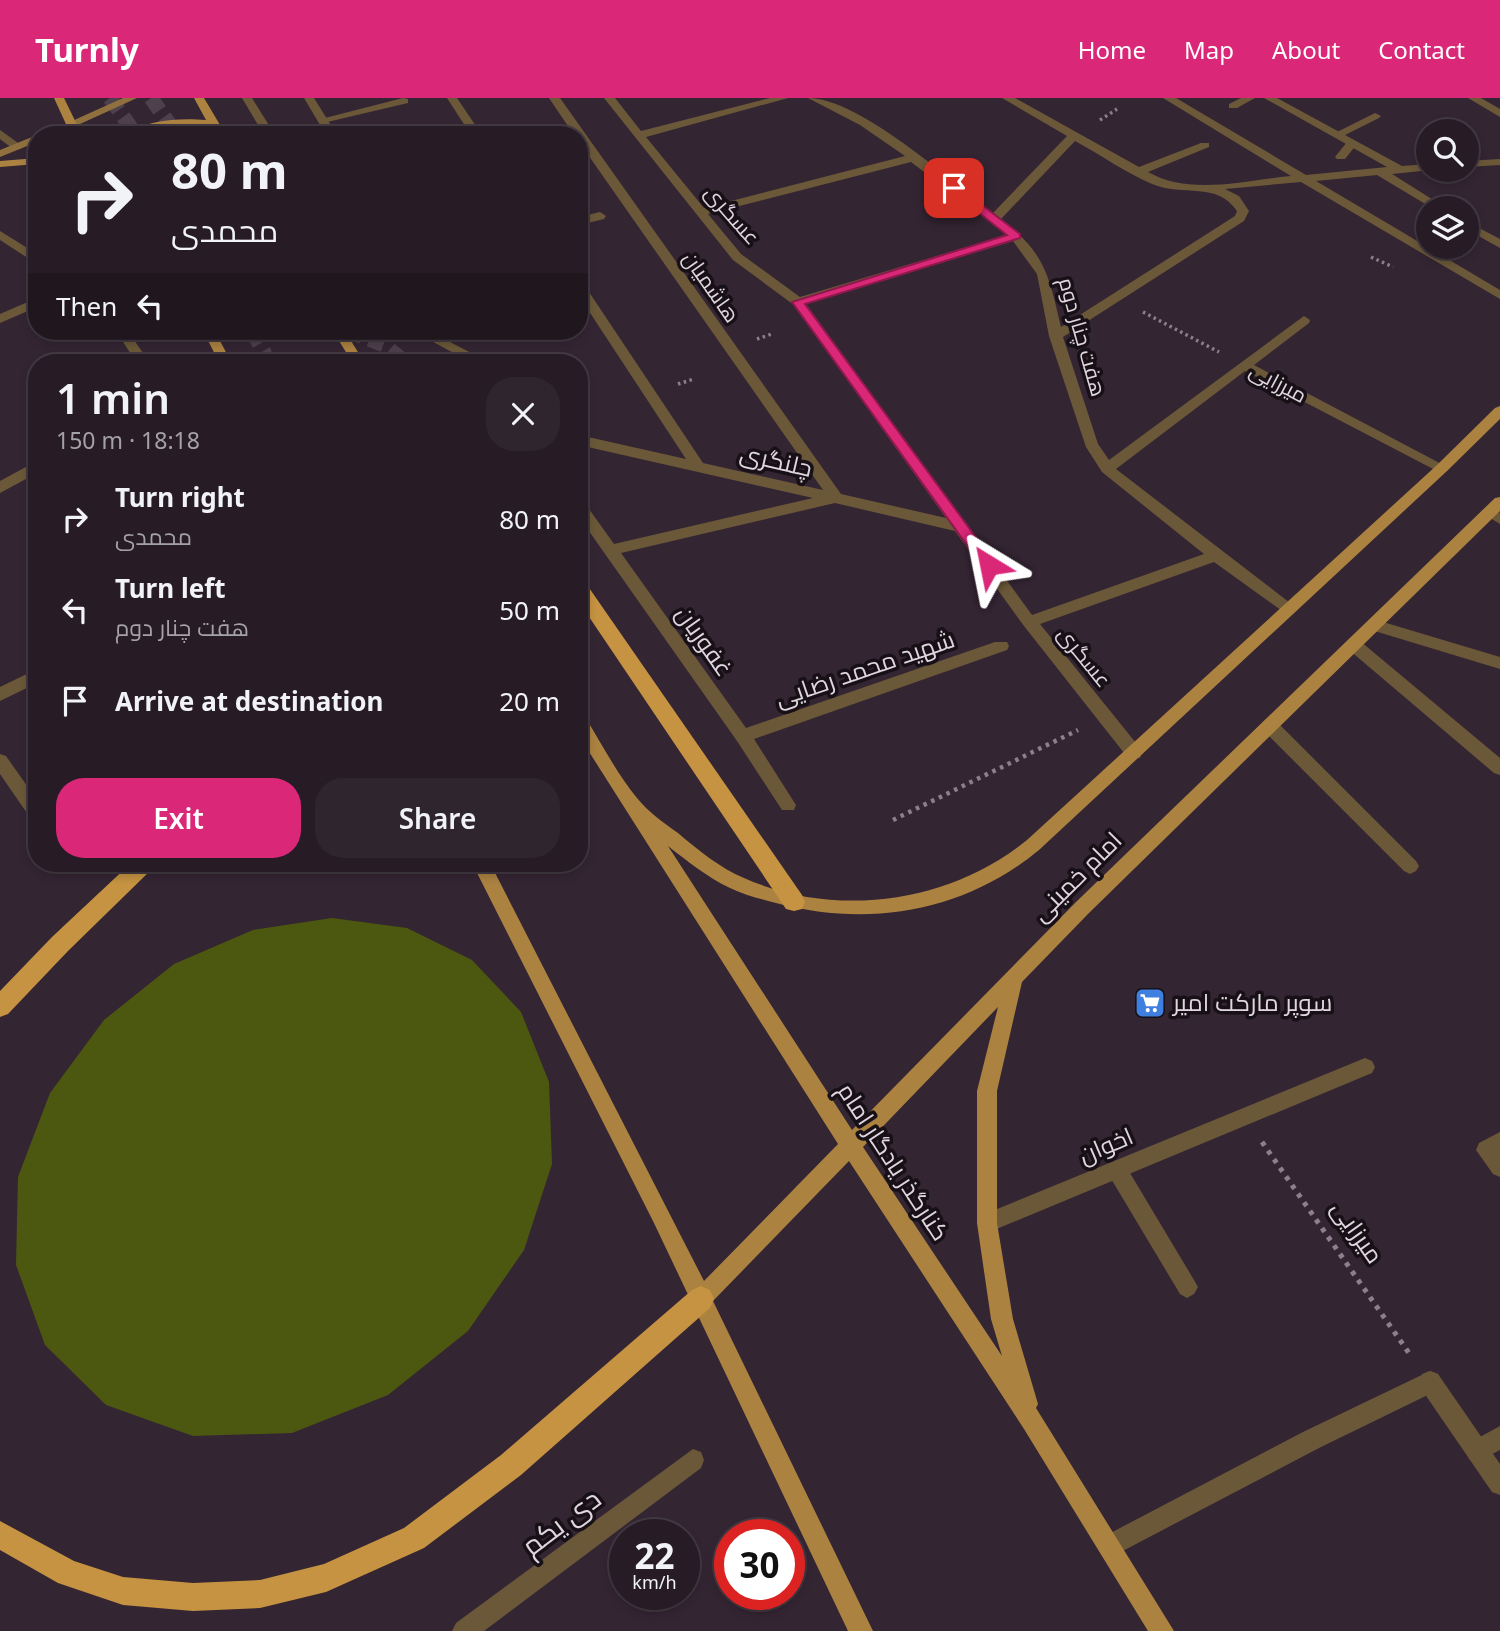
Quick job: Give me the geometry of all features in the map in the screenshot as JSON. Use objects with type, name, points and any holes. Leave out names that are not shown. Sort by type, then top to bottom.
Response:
[{"type":"highway","points":[[588,600],[794,902]]},
{"type":"highway","points":[[0,1007],[60,944],[136,872]]},
{"type":"highway","points":[[0,1535],[68,1573],[123,1591],[193,1597],[260,1594],[326,1578],[414,1538],[511,1465],[701,1299]]},
{"type":"main road","points":[[59,98],[71,126]]},
{"type":"main road","points":[[80,126],[132,98]]},
{"type":"main road","points":[[199,98],[216,126]]},
{"type":"main road","points":[[158,126],[191,121],[208,126]]},
{"type":"main road","points":[[0,153],[28,142]]},
{"type":"main road","points":[[0,164],[28,162]]},
{"type":"main road","name":"امام خمینی","points":[[629,802],[679,846],[733,881],[794,902],[870,909],[915,902],[959,890],[999,870],[1033,845],[1442,468],[1500,411]]},
{"type":"main road","name":"امام خمینی","points":[[701,1299],[1014,978],[1374,625],[1496,512]]},
{"type":"main road","name":"کنارگذر یادگار امام","points":[[588,736],[850,1145],[1032,1421],[1162,1631]]},
{"type":"main road","points":[[486,872],[660,1214],[861,1631]]},
{"type":"main road","points":[[1014,978],[987,1091],[987,1223],[1002,1319],[1032,1421]]},
{"type":"street","points":[[247,98],[264,126]]},
{"type":"street","points":[[309,98],[327,126]]},
{"type":"street","points":[[453,98],[471,126]]},
{"type":"street","name":"هاشمیان","points":[[554,98],[574,126]]},
{"type":"street","name":"عسگری","points":[[608,98],[737,257],[798,302],[1029,622],[1134,753]]},
{"type":"street","points":[[639,135],[783,98]]},
{"type":"street","name":"هفت چنار دوم","points":[[813,98],[864,122],[1016,236],[1043,274],[1056,336],[1091,444],[1107,469],[1216,556],[1290,608]]},
{"type":"street","points":[[1008,98],[1138,172],[1171,187],[1213,187],[1416,168]]},
{"type":"street","points":[[1168,98],[1500,295]]},
{"type":"street","points":[[1233,106],[1250,98]]},
{"type":"street","points":[[1269,98],[1399,169]]},
{"type":"street","points":[[1473,98],[1500,114]]},
{"type":"street","points":[[323,120],[404,101]]},
{"type":"street","points":[[1337,135],[1375,116]]},
{"type":"street","points":[[0,133],[17,146]]},
{"type":"street","points":[[995,218],[1074,136]]},
{"type":"street","points":[[1341,157],[1351,144]]},
{"type":"street","points":[[1138,172],[1205,145]]},
{"type":"street","name":"هاشمیان","points":[[588,146],[836,498]]},
{"type":"street","points":[[701,212],[912,158]]},
{"type":"street","points":[[1479,163],[1500,162]]},
{"type":"street","points":[[1377,170],[1420,196]]},
{"type":"street","points":[[1056,336],[1240,218],[1243,211],[1241,205],[1213,187]]},
{"type":"street","points":[[588,219],[600,216]]},
{"type":"street","points":[[1479,232],[1500,244]]},
{"type":"street","points":[[0,235],[28,254]]},
{"type":"street","points":[[798,302],[1016,236]]},
{"type":"street","points":[[588,303],[698,467]]},
{"type":"street","points":[[0,319],[28,306]]},
{"type":"street","points":[[1107,469],[1304,320]]},
{"type":"street","points":[[435,340],[461,354]]},
{"type":"street","name":"میرزایی","points":[[1244,365],[1442,468]]},
{"type":"street","name":"چلنگری","points":[[588,442],[962,527]]},
{"type":"street","points":[[0,488],[28,472]]},
{"type":"street","points":[[612,550],[836,498]]},
{"type":"street","name":"غفوریان","points":[[588,518],[788,804]]},
{"type":"street","points":[[1029,622],[1216,556]]},
{"type":"street","points":[[1374,625],[1500,663]]},
{"type":"street","points":[[1354,645],[1500,768]]},
{"type":"street","name":"شهید محمد رضایی","points":[[743,736],[1002,646]]},
{"type":"street","points":[[0,695],[28,680]]},
{"type":"street","points":[[1270,726],[1410,866]]},
{"type":"street","points":[[0,761],[28,801]]},
{"type":"street","points":[[1245,1116],[1365,1067]]},
{"type":"street","name":"اخوان","points":[[987,1223],[1245,1116]]},
{"type":"street","points":[[1500,1142],[1486,1150],[1500,1167]]},
{"type":"street","points":[[1117,1170],[1187,1286]]},
{"type":"street","points":[[1109,1546],[1311,1440],[1430,1382],[1500,1484]]},
{"type":"street","points":[[1477,1451],[1500,1437]]},
{"type":"street","name":"دی یکم","points":[[464,1631],[693,1460]]},
{"type":"path","name":"میرزایی","points":[[1114,297],[1244,365]]},
{"type":"path","points":[[893,820],[1105,717]]},
{"type":"path","name":"میرزایی","points":[[1245,1116],[1430,1382]]},
{"type":"green space","points":[[332,918],[407,928],[472,960],[521,1012],[549,1082],[552,1164],[524,1250],[468,1331],[388,1395],[292,1433],[193,1436],[106,1405],[45,1345],[16,1265],[18,1177],[50,1093],[104,1020],[174,964],[253,930]]},
{"type":"tunnel","points":[[110,98],[130,126]]},
{"type":"tunnel","points":[[151,98],[171,126]]},
{"type":"tunnel","points":[[257,340],[264,354]]},
{"type":"tunnel","points":[[371,340],[384,345],[395,354]]},
{"type":"place","name":"سوپر مارکت امیر","points":[[1150,1003]]},
{"type":"route","points":[[954,188],[1016,236],[798,302],[989,565]]}]
